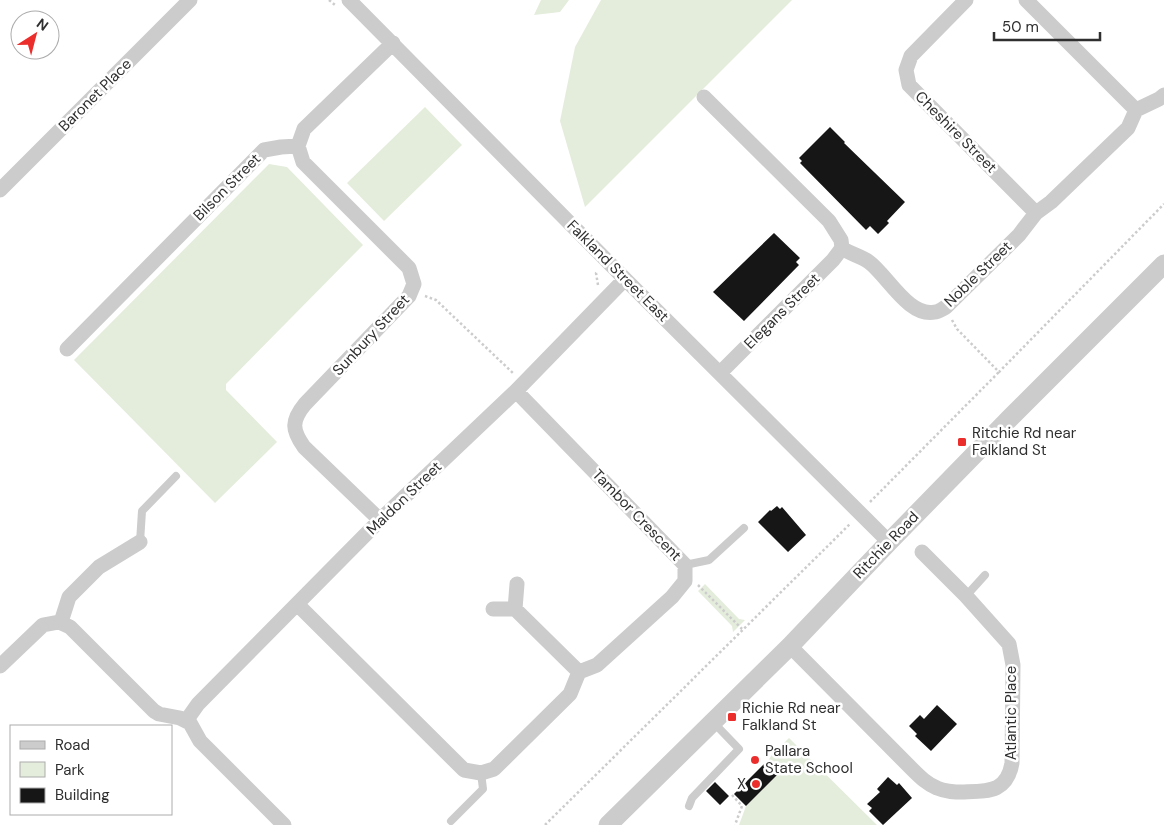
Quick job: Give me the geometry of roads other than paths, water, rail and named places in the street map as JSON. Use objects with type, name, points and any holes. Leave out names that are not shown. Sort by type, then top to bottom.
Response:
[{"type":"street","name":"Baronet Place","points":[[0,190],[190,0]]},
{"type":"street","name":"Falkland Street East","points":[[349,0],[889,542]]},
{"type":"street","name":"Cheshire Street","points":[[966,0],[911,56],[906,70],[910,85],[1036,212]]},
{"type":"street","points":[[1026,0],[1136,110],[1159,100],[1164,95]]},
{"type":"street","points":[[298,146],[304,129],[393,43]]},
{"type":"street","points":[[704,96],[829,221],[841,240],[842,248]]},
{"type":"street","name":"Noble Street","points":[[842,248],[849,254],[869,262],[908,303],[918,310],[936,312],[946,307],[1019,235],[1036,212],[1051,202],[1128,128],[1136,110]]},
{"type":"street","name":"Bilson Street","points":[[66,349],[264,150],[298,146]]},
{"type":"street","name":"Sunbury Street","points":[[298,146],[303,162],[408,268],[414,284],[410,296],[305,404],[296,415],[294,426],[297,437],[304,448],[380,520]]},
{"type":"street","name":"Elegans Street","points":[[720,373],[833,260],[842,248]]},
{"type":"street","name":"Ritchie Road","points":[[608,825],[790,646],[1010,418],[1164,264]]},
{"type":"street","name":"Maldon Street","points":[[186,721],[198,704],[380,520],[516,384],[625,279]]},
{"type":"street","name":"Tambor Crescent","points":[[516,384],[685,565],[685,581],[672,597],[597,665],[579,672]]},
{"type":"street","points":[[61,622],[69,597],[99,567],[140,542]]},
{"type":"street","name":"Atlantic Place","points":[[790,646],[930,785],[950,792],[986,792],[1003,784],[1010,773],[1012,763],[1013,665],[1009,644],[1004,636],[922,552]]},
{"type":"street","points":[[515,609],[517,584]]},
{"type":"street","points":[[297,604],[464,770],[481,773],[494,770],[570,694],[579,672],[515,609],[493,609]]},
{"type":"street","points":[[0,666],[39,628],[47,623],[61,622],[70,627],[154,711],[159,714],[180,718],[194,727],[200,740],[284,825]]},
{"type":"lane","points":[[140,542],[142,511],[176,476]]},
{"type":"lane","points":[[685,565],[709,560],[744,528]]},
{"type":"lane","points":[[966,596],[985,575]]},
{"type":"lane","points":[[689,806],[692,798],[739,749],[713,722]]},
{"type":"lane","points":[[451,821],[483,790],[481,773]]},
{"type":"place","name":"Ritchie Rd near Falkland St","points":[[962,442]]},
{"type":"place","name":"Richie Rd near Falkland St","points":[[732,717]]},
{"type":"place","name":"Pallara State School","points":[[755,760]]},
{"type":"place","name":"X","points":[[756,784]]}]
